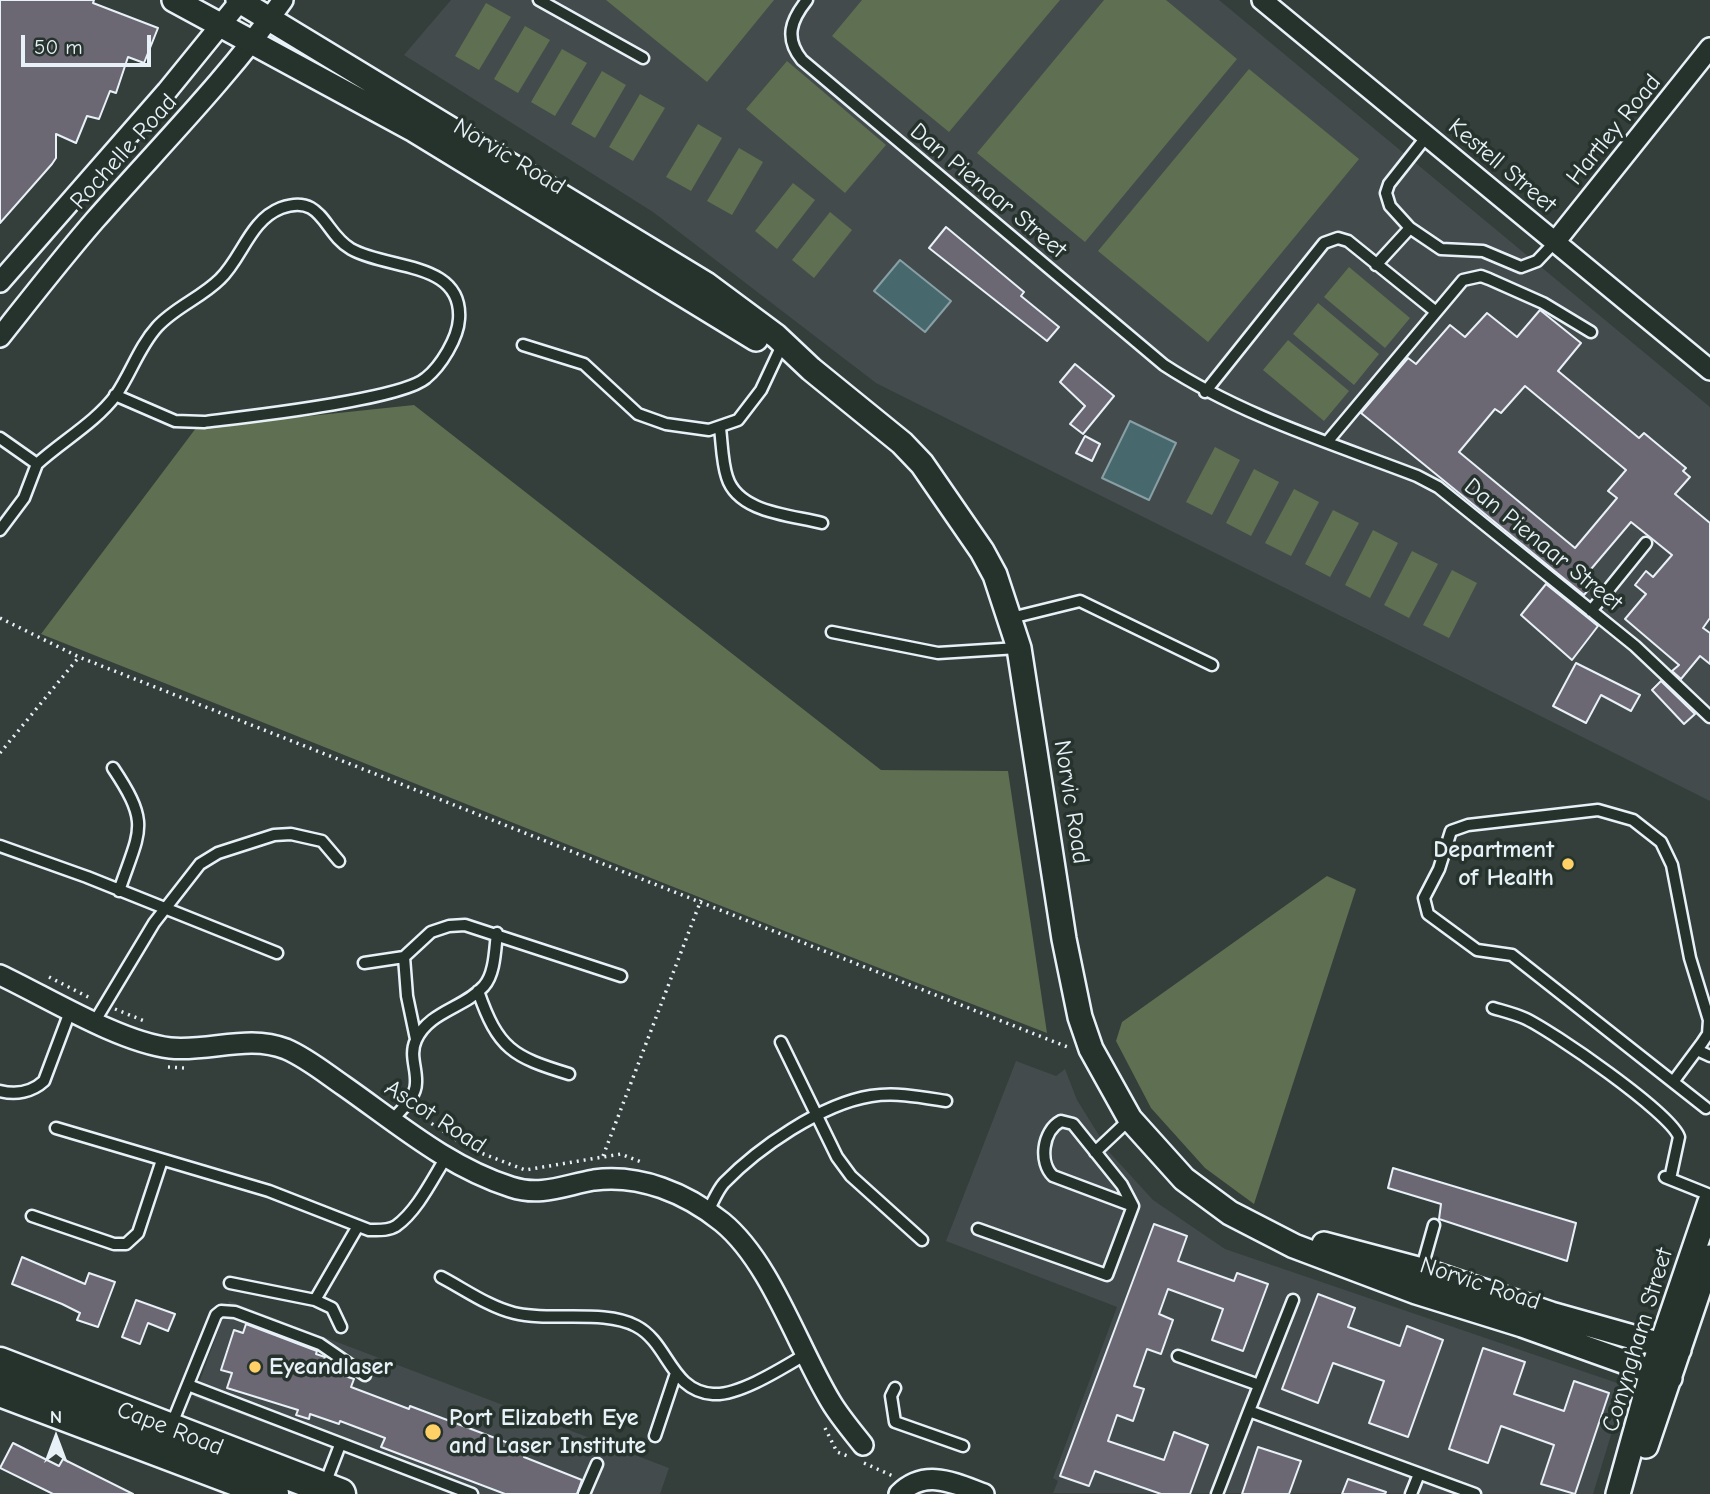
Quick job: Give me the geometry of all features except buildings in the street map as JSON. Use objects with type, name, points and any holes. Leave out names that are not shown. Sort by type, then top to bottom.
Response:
[{"type":"main road","name":"Cape Road","points":[[0,1363],[331,1491]]},
{"type":"main road","name":"Cape Road","points":[[0,1391],[221,1485],[273,1494]]},
{"type":"street","name":"Norvic Road","points":[[174,0],[414,130],[706,306],[780,347]]},
{"type":"street","name":"Norvic Road","points":[[240,0],[277,9],[706,284],[780,347],[854,402],[922,464],[982,551],[1011,618],[1019,648],[1064,939],[1080,1017],[1096,1058],[1130,1119],[1184,1179],[1230,1213],[1315,1255],[1670,1348]]},
{"type":"street","name":"Rochelle Road","points":[[0,282],[167,91],[240,0]]},
{"type":"street","name":"Kestell Street","points":[[1262,0],[1710,370]]},
{"type":"street","name":"Rochelle Road","points":[[0,337],[95,220],[183,126],[253,43],[277,9]]},
{"type":"street","name":"Hartley Road","points":[[1555,242],[1710,48]]},
{"type":"street","name":"Ascot Road","points":[[0,975],[71,1009],[100,1013],[144,1042],[171,1048],[254,1041],[269,1043],[300,1055],[399,1112],[445,1159],[488,1179],[530,1191],[550,1191],[619,1178],[660,1186],[708,1211],[732,1230],[767,1279],[832,1403],[863,1445]]},
{"type":"street","name":"Conyngham Street","points":[[1618,1494],[1670,1348],[1710,1202]]},
{"type":"street","name":"Conyngham Street","points":[[1670,1348],[1710,1257]]},
{"type":"street","name":"Norvic Road","points":[[1419,1281],[1522,1325],[1661,1375]]},
{"type":"street","name":"Conyngham Street","points":[[1629,1494],[1661,1375]]},
{"type":"street","points":[[900,1494],[909,1484],[934,1478],[984,1494]]},
{"type":"lane","points":[[539,0],[643,58]]},
{"type":"lane","name":"Dan Pienaar Street","points":[[807,0],[794,17],[790,32],[802,60],[1154,357],[1205,391],[1327,442],[1418,476],[1438,487],[1635,646],[1710,717]]},
{"type":"lane","points":[[1427,136],[1389,184],[1386,193],[1390,206],[1410,228],[1441,249],[1483,251],[1514,266],[1527,266],[1537,261],[1555,242]]},
{"type":"lane","points":[[0,530],[24,498],[37,464],[68,440],[115,395],[158,326],[220,278],[263,219],[281,209],[295,205],[313,208],[347,247],[435,275],[452,287],[460,307],[456,337],[427,378],[394,392],[204,422],[175,421],[115,395]]},
{"type":"lane","points":[[1376,265],[1410,228]]},
{"type":"lane","points":[[1205,391],[1324,243],[1338,238],[1348,241],[1436,312]]},
{"type":"lane","points":[[1327,442],[1463,280],[1481,276],[1543,303],[1591,332]]},
{"type":"lane","points":[[523,345],[584,364],[638,414],[687,428],[720,428],[738,420],[766,381],[780,347]]},
{"type":"lane","points":[[720,428],[727,480],[740,498],[757,506],[822,523]]},
{"type":"lane","points":[[0,438],[37,464]]},
{"type":"lane","points":[[1591,611],[1646,543]]},
{"type":"lane","points":[[1011,618],[1080,601],[1212,665]]},
{"type":"lane","points":[[832,632],[938,653],[1019,648]]},
{"type":"lane","points":[[113,768],[136,804],[139,819],[139,832],[119,891]]},
{"type":"lane","points":[[1673,1082],[1709,1034],[1707,1014],[1690,958],[1671,865],[1661,842],[1645,826],[1613,812],[1580,810],[1468,825],[1451,831],[1439,869],[1424,898],[1428,914],[1477,950],[1512,956],[1706,1108]]},
{"type":"lane","points":[[100,1013],[154,923],[200,864],[218,853],[274,835],[291,834],[322,841],[339,861]]},
{"type":"lane","points":[[0,846],[277,953]]},
{"type":"lane","points":[[364,963],[404,957],[431,932],[449,926],[465,925],[497,933],[621,976]]},
{"type":"lane","points":[[416,1039],[444,1011],[485,985],[491,973],[497,933]]},
{"type":"lane","points":[[399,1112],[417,1085],[412,1055],[416,1039],[407,996],[404,957]]},
{"type":"lane","points":[[478,991],[488,1019],[513,1053],[527,1062],[569,1074]]},
{"type":"lane","points":[[1493,1008],[1524,1018],[1561,1040],[1665,1119],[1679,1137],[1666,1178],[1710,1195]]},
{"type":"lane","points":[[0,1091],[22,1092],[35,1089],[44,1082],[71,1009]]},
{"type":"lane","points":[[781,1042],[837,1157],[851,1176],[922,1241]]},
{"type":"lane","points":[[1697,1050],[1710,1056]]},
{"type":"lane","points":[[708,1211],[722,1185],[756,1156],[787,1132],[842,1104],[873,1096],[897,1094],[946,1101]]},
{"type":"lane","points":[[1095,1152],[1130,1119]]},
{"type":"lane","points":[[978,1229],[1107,1275],[1133,1206],[1122,1185],[1073,1124],[1061,1121],[1056,1124],[1042,1152],[1046,1169],[1053,1176],[1133,1206]]},
{"type":"lane","points":[[57,1128],[316,1207],[358,1226],[383,1231],[396,1226],[420,1198],[445,1159]]},
{"type":"lane","points":[[32,1216],[114,1244],[126,1244],[138,1233],[162,1160]]},
{"type":"lane","points":[[1419,1281],[1434,1225]]},
{"type":"lane","points":[[315,1300],[358,1226]]},
{"type":"lane","points":[[442,1277],[512,1313],[606,1319],[634,1324],[648,1333],[683,1383],[701,1392],[716,1395],[733,1391],[806,1354]]},
{"type":"lane","points":[[230,1283],[315,1300],[332,1308],[341,1327]]},
{"type":"lane","points":[[1217,1494],[1293,1300]]},
{"type":"lane","points":[[170,1430],[216,1315],[221,1311],[235,1312],[320,1344],[365,1375]]},
{"type":"lane","points":[[1178,1356],[1259,1385]]},
{"type":"lane","points":[[655,1436],[676,1373]]},
{"type":"lane","points":[[188,1385],[472,1494]]},
{"type":"lane","points":[[895,1388],[891,1405],[895,1422],[962,1446]]},
{"type":"lane","points":[[1249,1411],[1475,1494]]},
{"type":"lane","points":[[331,1491],[340,1445]]},
{"type":"lane","points":[[584,1494],[597,1464]]},
{"type":"lane","points":[[1411,1494],[1419,1474]]},
{"type":"path","points":[[0,618],[79,657],[1096,1058]]},
{"type":"path","points":[[0,752],[79,657]]},
{"type":"path","points":[[593,1181],[701,900]]},
{"type":"path","points":[[46,976],[100,1013],[152,1024]]},
{"type":"path","points":[[399,1112],[469,1148],[524,1170],[621,1154],[645,1164]]},
{"type":"shaded area","points":[[451,0],[1219,0],[1710,407],[1710,801],[876,383],[653,212],[404,55]]},
{"type":"shaded area","points":[[1016,1061],[1056,1076],[1065,1069],[1077,1100],[1110,1153],[1153,1200],[1225,1249],[1626,1386],[1593,1494],[1053,1493],[1058,1481],[1053,1478],[1117,1307],[946,1241]]},
{"type":"shaded area","name":"Port Elizabeth Eye and Laser Institute","points":[[229,1301],[669,1468],[660,1494],[456,1494],[194,1397]]},
{"type":"green space","points":[[606,0],[774,0],[707,82]]},
{"type":"green space","points":[[862,0],[1060,0],[949,132],[832,36]]},
{"type":"green space","points":[[1104,0],[1166,0],[1237,59],[1085,242],[977,153]]},
{"type":"green space","points":[[486,3],[511,17],[479,70],[455,56]]},
{"type":"green space","points":[[525,26],[550,40],[518,93],[494,79]]},
{"type":"green space","points":[[562,49],[587,63],[555,116],[531,102]]},
{"type":"green space","points":[[787,61],[886,145],[845,193],[746,109]]},
{"type":"green space","points":[[1249,69],[1359,159],[1208,342],[1098,251]]},
{"type":"green space","points":[[602,71],[626,85],[595,138],[571,124]]},
{"type":"green space","points":[[640,94],[665,108],[633,161],[609,147]]},
{"type":"green space","points":[[698,124],[722,138],[691,191],[666,177]]},
{"type":"green space","points":[[739,148],[763,162],[732,215],[707,201]]},
{"type":"green space","points":[[793,183],[815,200],[777,249],[755,231]]},
{"type":"green space","points":[[830,212],[852,230],[814,278],[792,260]]},
{"type":"green space","points":[[1349,267],[1410,318],[1385,348],[1324,297]]},
{"type":"green space","points":[[1318,303],[1379,354],[1354,385],[1293,334]]},
{"type":"green space","points":[[1288,340],[1349,391],[1324,421],[1263,370]]},
{"type":"green space","points":[[414,405],[881,770],[1008,771],[1047,1033],[41,634],[196,428]]},
{"type":"green space","points":[[1215,447],[1240,460],[1212,515],[1186,502]]},
{"type":"green space","points":[[1254,469],[1279,482],[1251,536],[1226,523]]},
{"type":"green space","points":[[1294,489],[1319,502],[1291,556],[1265,543]]},
{"type":"green space","points":[[1333,510],[1359,523],[1330,577],[1305,564]]},
{"type":"green space","points":[[1373,530],[1398,543],[1370,598],[1345,585]]},
{"type":"green space","points":[[1412,551],[1438,564],[1409,618],[1384,605]]},
{"type":"green space","points":[[1452,570],[1477,583],[1449,638],[1423,625]]},
{"type":"green space","points":[[1327,876],[1356,889],[1254,1204],[1205,1168],[1151,1108],[1116,1041],[1122,1022]]},
{"type":"water","points":[[900,260],[951,301],[925,332],[874,291]]},
{"type":"water","points":[[1130,421],[1176,443],[1149,500],[1102,478]]},
{"type":"place","name":"Department of Health","points":[[1568,864]]},
{"type":"place","name":"Eyeandlaser","points":[[255,1367]]},
{"type":"place","name":"Port Elizabeth Eye and Laser Institute","points":[[433,1432]]}]
